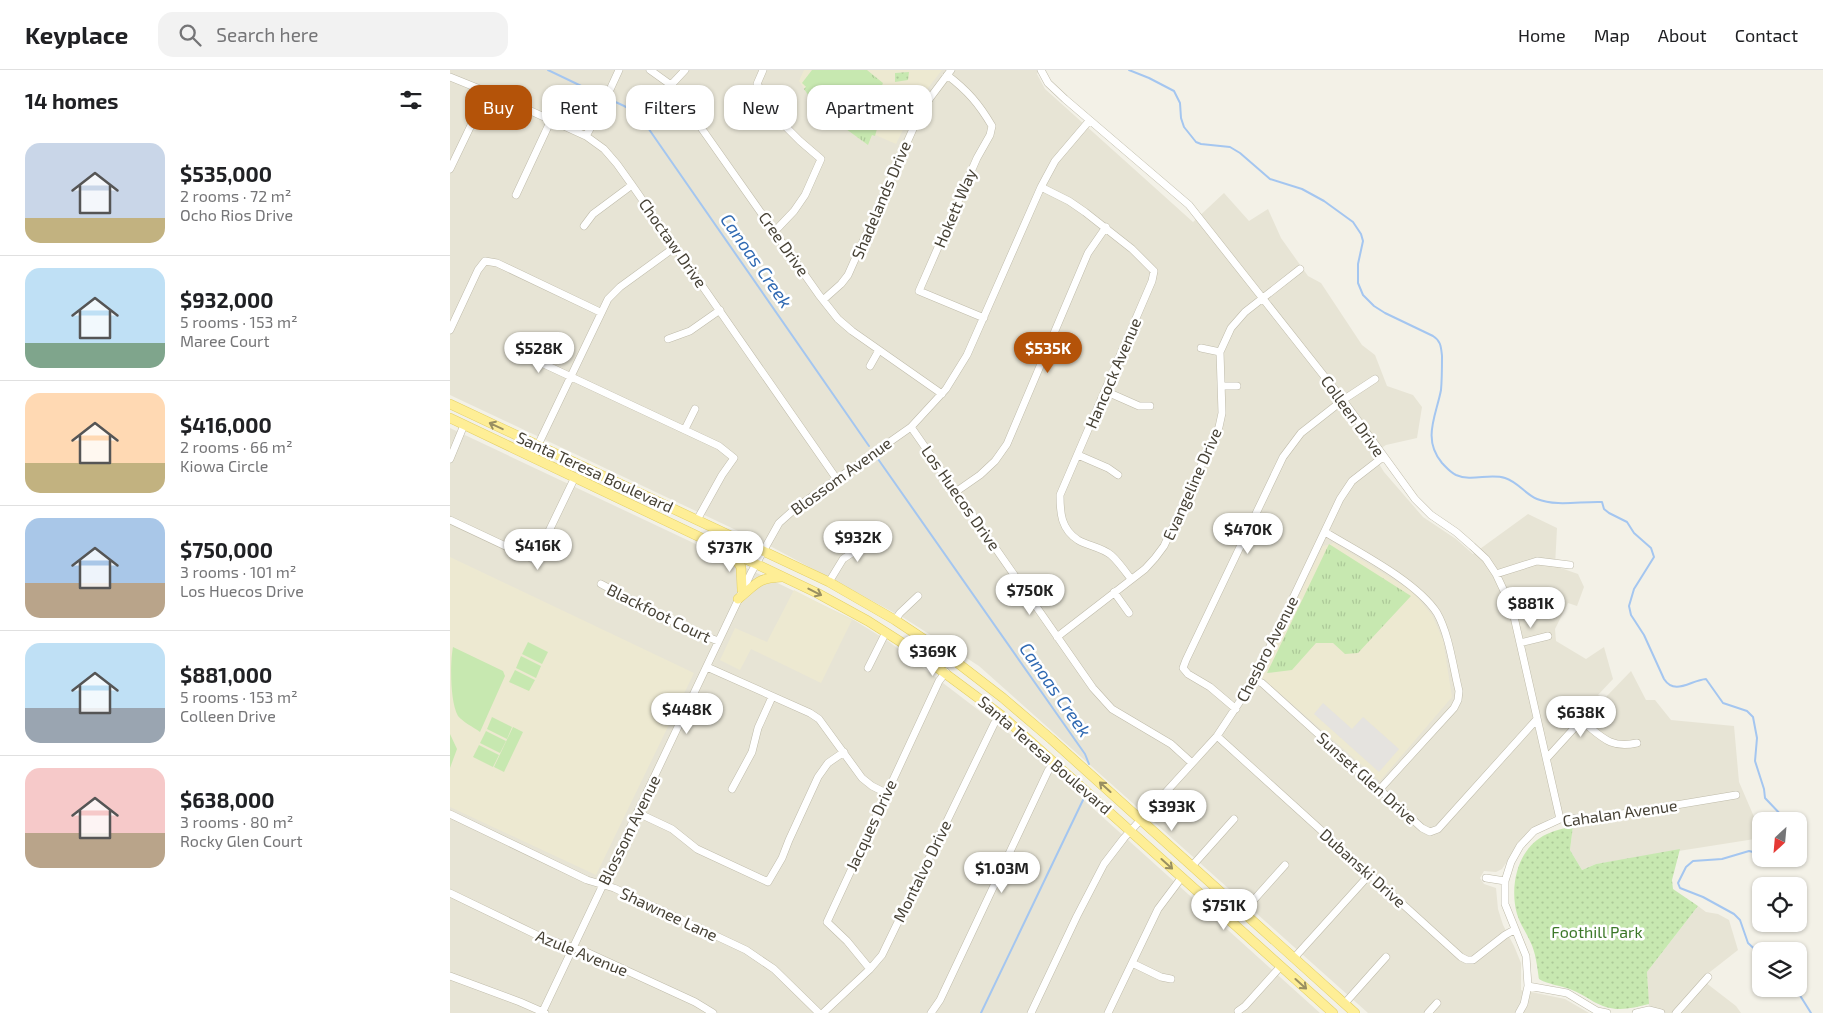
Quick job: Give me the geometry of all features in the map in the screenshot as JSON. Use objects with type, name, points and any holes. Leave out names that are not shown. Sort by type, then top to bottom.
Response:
[{"type":"main road","name":"Santa Teresa Boulevard","points":[[450,404],[829,582],[895,620],[946,654],[1004,698],[1355,1013]]},
{"type":"main road","name":"Santa Teresa Boulevard","points":[[450,418],[832,601],[886,632],[946,672],[1001,715],[1055,762],[1333,1013]]},
{"type":"main road","points":[[730,551],[741,567],[742,590]]},
{"type":"main road","points":[[738,599],[764,578],[785,577]]},
{"type":"street","points":[[586,136],[619,70]]},
{"type":"street","name":"Cree Drive","points":[[650,70],[671,85]]},
{"type":"street","points":[[671,85],[684,70]]},
{"type":"street","points":[[764,70],[757,84],[784,125],[821,159],[805,195],[794,212],[775,231]]},
{"type":"street","name":"Colleen Drive","points":[[1041,70],[1048,83],[1089,121],[1189,205],[1343,400],[1415,499],[1431,515],[1456,532],[1472,546],[1486,560],[1496,574],[1512,608],[1560,819]]},
{"type":"street","name":"Shadelands Drive","points":[[823,300],[841,284],[848,274],[914,127],[930,98],[949,72]]},
{"type":"street","name":"Hokett Way","points":[[949,72],[976,100],[992,126],[990,134],[976,158],[919,291],[984,318]]},
{"type":"street","name":"Choctaw Drive","points":[[450,77],[470,85]]},
{"type":"street","name":"Blossom Avenue","points":[[544,1013],[742,590],[779,523],[796,507],[911,427],[942,394],[967,356],[1041,187],[1056,161],[1089,121]]},
{"type":"street","points":[[450,169],[453,155],[466,130]]},
{"type":"street","points":[[516,195],[546,130]]},
{"type":"street","name":"Choctaw Drive","points":[[573,130],[586,136],[604,150],[617,164],[836,478]]},
{"type":"street","name":"Cree Drive","points":[[703,130],[838,319],[942,394]]},
{"type":"street","points":[[584,226],[593,214],[632,185]]},
{"type":"street","name":"Hancock Avenue","points":[[1041,187],[1069,201],[1106,227],[1151,267],[1154,276],[1060,495],[1060,514],[1065,528],[1078,540],[1097,547],[1112,556],[1131,580]]},
{"type":"street","points":[[957,491],[996,461],[1006,444],[1088,253],[1106,227]]},
{"type":"street","points":[[538,445],[608,298],[620,287],[676,247]]},
{"type":"street","points":[[450,330],[478,270],[485,260],[497,263],[600,312]]},
{"type":"street","name":"Evangeline Drive","points":[[1057,637],[1150,564],[1164,546],[1213,441],[1222,413],[1220,352],[1231,328],[1245,312],[1300,269]]},
{"type":"street","points":[[668,339],[690,331],[720,310]]},
{"type":"street","points":[[1201,348],[1220,352]]},
{"type":"street","points":[[870,366],[879,350]]},
{"type":"street","points":[[518,352],[719,446],[734,458],[722,475],[697,520]]},
{"type":"street","points":[[1236,709],[1210,687],[1188,674],[1184,668],[1186,660],[1283,457],[1301,433],[1343,400],[1375,379]]},
{"type":"street","points":[[1222,386],[1237,386]]},
{"type":"street","points":[[1105,391],[1140,406],[1150,406]]},
{"type":"street","points":[[685,430],[695,408]]},
{"type":"street","points":[[450,460],[464,425]]},
{"type":"street","name":"Los Huecos Drive","points":[[911,427],[1093,688],[1112,709],[1171,744],[1192,763]]},
{"type":"street","points":[[1078,455],[1108,468],[1118,475]]},
{"type":"street","name":"Chesbro Avenue","points":[[1032,1013],[1077,916],[1104,864],[1131,831],[1217,736],[1236,709],[1254,680],[1340,499],[1352,481],[1383,457]]},
{"type":"street","points":[[450,520],[535,560],[575,477]]},
{"type":"street","points":[[1325,532],[1404,580],[1422,596],[1437,614],[1446,636],[1459,691],[1458,700],[1454,708],[1380,790]]},
{"type":"street","points":[[829,582],[843,559],[877,536]]},
{"type":"street","points":[[1496,574],[1537,561],[1570,565]]},
{"type":"street","name":"Blackfoot Court","points":[[600,584],[688,630],[718,641]]},
{"type":"street","points":[[1114,592],[1129,613]]},
{"type":"street","points":[[895,620],[918,596]]},
{"type":"street","points":[[868,668],[886,632]]},
{"type":"street","points":[[1520,643],[1548,636]]},
{"type":"street","points":[[707,667],[810,713],[819,719],[862,778],[886,793]]},
{"type":"street","name":"Jacques Drive","points":[[870,969],[848,941],[827,922],[939,681],[946,672]]},
{"type":"street","name":"Sunset Glen Drive","points":[[1254,680],[1262,683],[1426,830],[1434,832],[1537,719]]},
{"type":"street","points":[[732,789],[752,752],[758,728],[772,697]]},
{"type":"street","points":[[1547,758],[1597,703]]},
{"type":"street","name":"Montalvo Drive","points":[[824,1013],[882,955],[994,724],[1001,715]]},
{"type":"street","points":[[1582,721],[1608,742],[1624,746],[1637,742]]},
{"type":"street","name":"Dubanski Drive","points":[[1217,736],[1461,958],[1467,960],[1478,958],[1493,943],[1514,930]]},
{"type":"street","points":[[638,813],[672,829],[696,849],[768,882],[775,873],[788,840],[818,777],[828,763],[844,752]]},
{"type":"street","points":[[931,1013],[940,1000],[1048,771],[1055,762]]},
{"type":"street","name":"Cahalan Avenue","points":[[1519,1013],[1524,1004],[1528,986],[1526,956],[1504,904],[1505,881],[1511,862],[1520,846],[1534,831],[1560,819],[1610,816],[1736,795]]},
{"type":"street","name":"Shawnee Lane","points":[[450,814],[586,880],[614,888],[746,950],[774,969],[819,1013]]},
{"type":"street","points":[[1192,866],[1234,819]]},
{"type":"street","points":[[1243,912],[1285,865]]},
{"type":"street","points":[[1294,958],[1370,874]]},
{"type":"street","points":[[1108,1013],[1158,909],[1182,877]]},
{"type":"street","points":[[1486,878],[1505,881]]},
{"type":"street","name":"Azule Avenue","points":[[450,893],[541,937],[584,951],[669,990],[713,1013]]},
{"type":"street","points":[[1344,1003],[1386,957]]},
{"type":"street","points":[[1132,963],[1161,977],[1171,979]]},
{"type":"street","points":[[1238,1011],[1245,1006],[1281,966]]},
{"type":"street","points":[[450,976],[544,1013]]},
{"type":"street","points":[[1676,1013],[1708,977]]},
{"type":"street","points":[[1528,986],[1567,993],[1597,1010],[1608,1013]]},
{"type":"street","points":[[1428,1013],[1437,1003]]},
{"type":"street","points":[[1636,1013],[1649,1010],[1661,1013]]},
{"type":"shaded area","points":[[450,70],[1039,70],[1037,74],[1045,89],[1193,222],[1224,193],[1249,221],[1268,209],[1281,238],[1308,276],[1321,283],[1362,345],[1375,355],[1387,386],[1413,395],[1422,407],[1417,438],[1386,445],[1373,454],[1384,472],[1423,517],[1456,539],[1473,554],[1528,514],[1557,528],[1555,566],[1578,574],[1584,587],[1577,606],[1568,603],[1555,629],[1556,641],[1586,659],[1604,647],[1613,679],[1598,695],[1605,698],[1631,671],[1646,700],[1655,700],[1671,720],[1734,726],[1739,782],[1752,812],[1752,839],[1596,864],[1582,870],[1570,850],[1573,814],[1553,817],[1533,828],[1522,839],[1502,869],[1496,872],[1484,871],[1480,878],[1484,884],[1496,888],[1498,909],[1503,925],[1521,963],[1521,990],[1565,999],[1589,1013],[1368,1013],[979,666],[904,618],[770,546],[450,395]]},
{"type":"shaded area","points":[[804,70],[942,70],[930,85],[807,85],[807,93],[799,81]]},
{"type":"shaded area","points":[[847,130],[903,130],[896,144],[873,134],[868,145]]},
{"type":"shaded area","points":[[450,428],[854,620],[888,641],[1015,738],[1320,1013],[450,1013]]},
{"type":"shaded area","points":[[1334,543],[1412,591],[1432,615],[1443,640],[1452,697],[1380,781],[1260,676],[1323,546]]},
{"type":"shaded area","points":[[450,557],[694,673],[596,875],[450,807]]},
{"type":"shaded area","points":[[794,590],[852,620],[821,683],[751,649],[740,670],[720,660],[735,628],[767,642]]},
{"type":"shaded area","points":[[1323,703],[1352,729],[1363,717],[1399,749],[1379,772],[1314,714]]},
{"type":"shaded area","points":[[1698,906],[1706,912],[1718,914],[1729,920],[1738,950],[1701,979],[1736,1006],[1741,1013],[1649,1013],[1647,972]]},
{"type":"green space","points":[[812,70],[863,70],[883,85],[807,85],[807,88],[802,83]]},
{"type":"green space","points":[[821,70],[867,70],[883,83],[882,85],[808,85]]},
{"type":"green space","points":[[909,72],[908,80],[895,82],[895,73]]},
{"type":"green space","points":[[847,130],[877,130],[875,136],[872,135],[868,145]]},
{"type":"green space","points":[[1329,544],[1411,596],[1358,653],[1345,654],[1333,643],[1316,643],[1292,670],[1267,673]]},
{"type":"green space","points":[[528,642],[548,652],[542,664],[522,654]]},
{"type":"green space","points":[[453,647],[503,671],[505,676],[480,732],[460,718],[455,710],[451,682]]},
{"type":"green space","points":[[521,656],[541,666],[536,678],[516,668]]},
{"type":"green space","points":[[515,670],[535,680],[529,691],[509,682]]},
{"type":"green space","points":[[492,717],[512,727],[507,739],[487,729]]},
{"type":"green space","points":[[513,727],[523,732],[504,772],[494,767]]},
{"type":"green space","points":[[486,731],[506,741],[500,753],[480,743]]},
{"type":"green space","points":[[450,734],[457,749],[450,768]]},
{"type":"green space","points":[[479,745],[499,755],[493,767],[473,757]]},
{"type":"green space","name":"Foothill Park","points":[[1573,826],[1570,850],[1582,870],[1596,864],[1680,849],[1672,880],[1673,889],[1698,906],[1647,972],[1649,1004],[1626,1009],[1609,1008],[1572,990],[1539,979],[1534,950],[1517,914],[1514,891],[1515,879],[1523,857],[1537,840],[1547,834]]},
{"type":"waterway","name":"Canoas Creek","points":[[548,70],[579,85]]},
{"type":"waterway","points":[[1129,70],[1174,91],[1180,103],[1184,127],[1196,142],[1230,147],[1240,153],[1270,179],[1302,189],[1324,201],[1353,222],[1363,241],[1358,264],[1358,283],[1363,295],[1374,306],[1433,336],[1440,344],[1442,356],[1441,390],[1432,427],[1432,436],[1436,454],[1448,469],[1456,475],[1468,478],[1493,476],[1505,478],[1514,482],[1533,497],[1553,503],[1602,502],[1604,509],[1627,522],[1634,533],[1651,548],[1654,557],[1634,589],[1629,606],[1631,615],[1644,635],[1668,684],[1678,687],[1706,679],[1723,703],[1747,711],[1753,717],[1757,738],[1755,761],[1765,798],[1778,812]]},
{"type":"waterway","name":"Canoas Creek","points":[[616,102],[631,110],[646,125],[869,446]]},
{"type":"waterway","name":"Canoas Creek","points":[[878,459],[1085,754],[1089,764]]},
{"type":"waterway","name":"Canoas Creek","points":[[981,1013],[1083,800]]},
{"type":"waterway","points":[[1752,852],[1722,859],[1693,861],[1686,867],[1678,883],[1680,888],[1703,897],[1734,914],[1740,920],[1748,943],[1752,947]]},
{"type":"waterway","points":[[1801,997],[1811,1013]]}]
